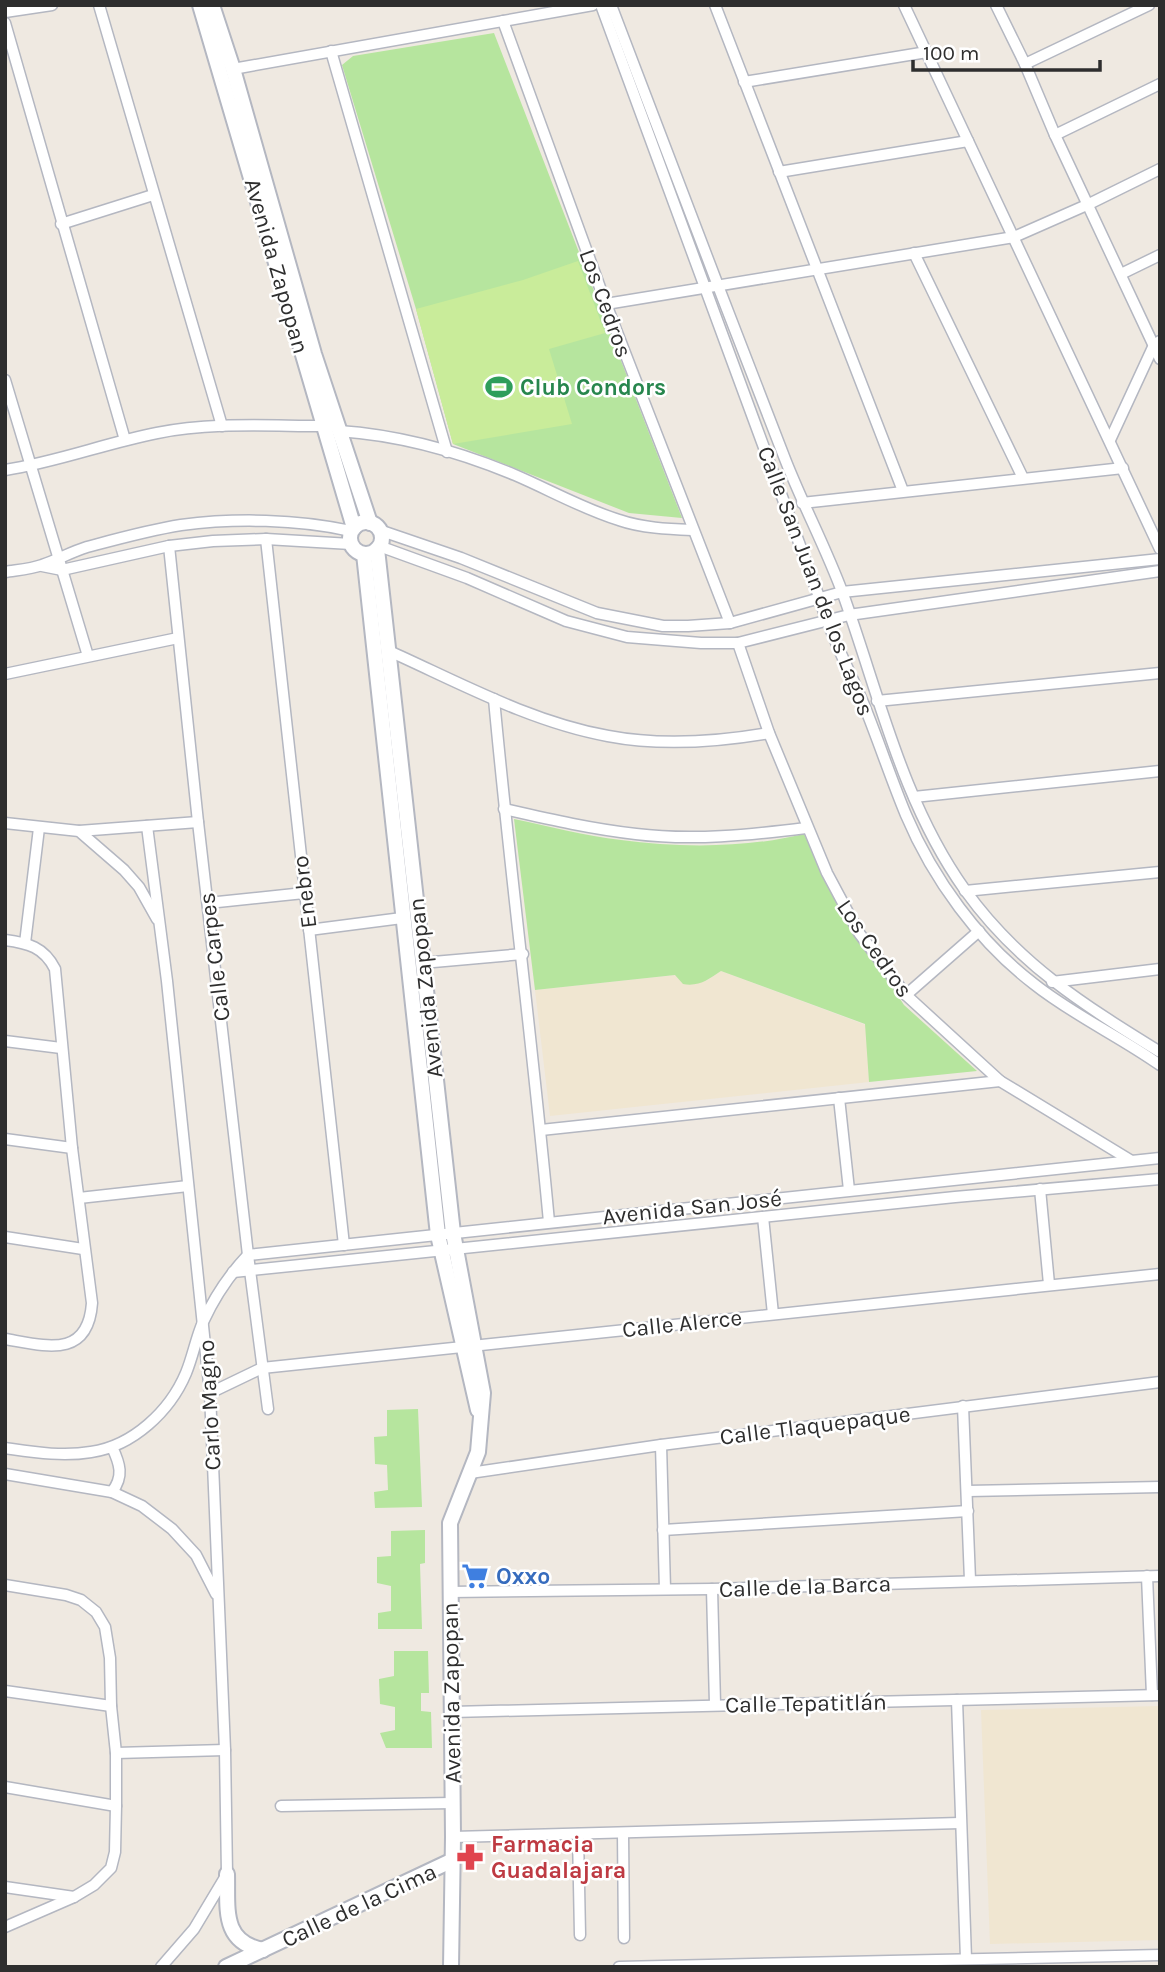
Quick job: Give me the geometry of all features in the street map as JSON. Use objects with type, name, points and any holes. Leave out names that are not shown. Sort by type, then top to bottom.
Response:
[{"type":"street","points":[[5,12],[52,5]]},
{"type":"street","points":[[99,5],[222,426]]},
{"type":"street","name":"Avenida Zapopan","points":[[200,5],[352,534]]},
{"type":"street","name":"Avenida Zapopan","points":[[212,5],[339,431],[375,526]]},
{"type":"street","points":[[233,69],[593,5]]},
{"type":"street","name":"Calle San Juan de los Lagos","points":[[601,5],[826,621],[864,705],[893,783],[922,849],[979,931],[1032,984],[1160,1065]]},
{"type":"street","name":"Calle San Juan de los Lagos","points":[[611,5],[802,503],[842,592],[877,701],[936,846],[965,891],[1011,944],[1052,982],[1160,1052]]},
{"type":"street","points":[[715,5],[903,491]]},
{"type":"street","points":[[904,5],[1160,549]]},
{"type":"street","points":[[996,5],[1026,64],[1055,135],[1121,274],[1157,343],[1160,359]]},
{"type":"street","points":[[1026,64],[1149,5]]},
{"type":"street","name":"Los Cedros","points":[[503,21],[606,304],[730,623]]},
{"type":"street","points":[[5,23],[125,440]]},
{"type":"street","points":[[331,51],[447,452]]},
{"type":"street","points":[[744,82],[927,52]]},
{"type":"street","points":[[1055,135],[1160,84]]},
{"type":"street","points":[[779,172],[968,141]]},
{"type":"street","points":[[606,304],[1014,237],[1160,169]]},
{"type":"street","points":[[61,223],[153,195]]},
{"type":"street","points":[[914,253],[1023,478]]},
{"type":"street","points":[[1121,274],[1160,255]]},
{"type":"street","points":[[1110,440],[1157,343]]},
{"type":"street","points":[[5,380],[88,656]]},
{"type":"street","points":[[5,470],[31,466],[158,432],[222,426],[323,426]]},
{"type":"street","points":[[339,431],[389,437],[447,452],[514,475],[620,521],[659,528],[693,530]]},
{"type":"street","points":[[802,503],[1122,468]]},
{"type":"street","points":[[41,566],[58,556],[197,523],[307,524],[352,534]]},
{"type":"street","points":[[1160,559],[842,592],[730,623],[663,626],[597,613],[375,526],[361,523],[352,534],[354,549],[373,550],[467,578],[566,621],[595,630],[653,640],[738,643],[849,615],[1160,570]]},
{"type":"street","points":[[373,550],[381,541],[375,526]]},
{"type":"street","points":[[5,572],[41,566],[62,570],[169,547],[213,541],[352,534]]},
{"type":"street","name":"Enebro","points":[[266,539],[344,1245]]},
{"type":"street","name":"Calle Carpes","points":[[169,547],[198,822],[268,1409]]},
{"type":"street","name":"Avenida Zapopan","points":[[373,550],[389,650],[422,963],[446,1234]]},
{"type":"street","name":"Avenida Zapopan","points":[[373,550],[402,918],[448,1251],[469,1346],[483,1394],[478,1451],[450,1523],[453,1837],[451,1967]]},
{"type":"street","points":[[5,674],[178,638]]},
{"type":"street","name":"Los Cedros","points":[[738,643],[806,828],[853,922],[906,995],[1000,1081],[1130,1160]]},
{"type":"street","points":[[389,650],[494,699],[570,727],[610,736],[681,741],[734,739],[769,733]]},
{"type":"street","points":[[877,701],[1160,673]]},
{"type":"street","points":[[494,699],[504,809],[523,954],[549,1222]]},
{"type":"street","points":[[914,797],[1160,771]]},
{"type":"street","points":[[504,809],[581,826],[637,834],[688,837],[806,828]]},
{"type":"street","points":[[5,823],[79,831],[198,822]]},
{"type":"street","name":"Carlo Magno","points":[[147,826],[211,1394],[225,1750],[227,1874]]},
{"type":"street","points":[[24,943],[39,828]]},
{"type":"street","points":[[79,831],[124,870],[139,887],[160,926]]},
{"type":"street","points":[[965,891],[1160,872]]},
{"type":"street","points":[[208,903],[304,894]]},
{"type":"street","points":[[309,930],[402,918]]},
{"type":"street","points":[[906,995],[979,931]]},
{"type":"street","points":[[5,940],[36,947],[55,969],[83,1249],[92,1303],[91,1320],[86,1331],[77,1340],[52,1346],[5,1339]]},
{"type":"street","points":[[422,963],[523,954]]},
{"type":"street","points":[[1052,982],[1160,970]]},
{"type":"street","points":[[5,1041],[61,1048]]},
{"type":"street","points":[[541,1130],[1000,1081]]},
{"type":"street","points":[[839,1098],[849,1190]]},
{"type":"street","points":[[5,1139],[72,1149]]},
{"type":"street","name":"Avenida San José","points":[[248,1255],[1160,1158]]},
{"type":"street","name":"Avenida San José","points":[[233,1272],[955,1197],[1160,1179]]},
{"type":"street","points":[[952,1180],[955,1197]]},
{"type":"street","points":[[79,1198],[188,1186]]},
{"type":"street","points":[[1040,1189],[1049,1284]]},
{"type":"street","points":[[763,1217],[773,1314]]},
{"type":"street","points":[[5,1237],[83,1249]]},
{"type":"street","points":[[5,1448],[40,1453],[91,1452],[112,1447],[141,1430],[161,1413],[186,1373],[204,1321],[233,1272],[248,1255]]},
{"type":"street","name":"Calle Alerce","points":[[211,1394],[262,1368],[1160,1274]]},
{"type":"street","name":"Calle Tlaquepaque","points":[[470,1473],[661,1445],[1160,1382]]},
{"type":"street","points":[[963,1406],[970,1580]]},
{"type":"street","points":[[661,1445],[665,1589]]},
{"type":"street","points":[[112,1447],[121,1471],[118,1484],[112,1492]]},
{"type":"street","points":[[5,1474],[112,1492],[142,1506],[172,1529],[196,1555],[217,1596]]},
{"type":"street","points":[[968,1490],[1160,1487]]},
{"type":"street","points":[[663,1530],[968,1511]]},
{"type":"street","points":[[1147,1576],[1156,1695]]},
{"type":"street","name":"Calle de la Barca","points":[[450,1592],[712,1589],[1160,1576]]},
{"type":"street","points":[[5,1585],[66,1595],[81,1600],[96,1612],[105,1627],[109,1642],[116,1753],[115,1852],[111,1868],[94,1885],[74,1897],[5,1927]]},
{"type":"street","points":[[712,1589],[715,1704]]},
{"type":"street","points":[[5,1691],[111,1706]]},
{"type":"street","name":"Calle Tepatitlán","points":[[452,1712],[1156,1695]]},
{"type":"street","points":[[957,1700],[967,1959]]},
{"type":"street","points":[[116,1753],[225,1750]]},
{"type":"street","points":[[5,1787],[116,1806]]},
{"type":"street","points":[[281,1806],[452,1803]]},
{"type":"street","points":[[453,1837],[960,1823]]},
{"type":"street","points":[[623,1833],[624,1938]]},
{"type":"street","points":[[578,1834],[580,1935]]},
{"type":"street","name":"Calle de la Cima","points":[[226,1967],[453,1860]]},
{"type":"street","points":[[227,1874],[228,1919],[234,1934],[249,1947],[263,1951]]},
{"type":"street","points":[[161,1967],[194,1929],[227,1874]]},
{"type":"street","points":[[5,1887],[74,1897]]},
{"type":"street","points":[[619,1967],[967,1959],[1061,1962],[1160,1955]]},
{"type":"shaded area","points":[[721,971],[866,1025],[869,1082],[550,1116],[535,990],[676,975],[706,981]]},
{"type":"shaded area","points":[[1160,1706],[1160,1940],[990,1944],[981,1710]]},
{"type":"green space","points":[[494,33],[682,518],[629,513],[453,444],[416,309],[342,65],[353,56]]},
{"type":"green space","name":"Club Condors","points":[[578,261],[605,333],[549,349],[572,424],[453,444],[416,309],[523,280]]},
{"type":"green space","points":[[514,819],[643,843],[736,844],[804,834],[838,905],[904,1005],[977,1071],[869,1082],[865,1024],[721,971],[704,982],[694,984],[683,984],[675,975],[535,990]]},
{"type":"green space","points":[[418,1409],[422,1507],[375,1508],[374,1492],[388,1490],[387,1465],[375,1464],[374,1437],[387,1436],[387,1410]]},
{"type":"green space","points":[[425,1530],[425,1563],[420,1564],[422,1629],[378,1629],[378,1613],[391,1611],[391,1586],[377,1583],[377,1557],[391,1556],[391,1531]]},
{"type":"green space","points":[[394,1651],[428,1651],[429,1693],[421,1693],[421,1711],[431,1712],[432,1748],[386,1748],[380,1733],[395,1730],[395,1707],[380,1704],[379,1679],[394,1676]]},
{"type":"place","name":"Club Condors","points":[[499,387]]},
{"type":"place","name":"Oxxo","points":[[475,1576]]},
{"type":"place","name":"Farmacia Guadalajara","points":[[470,1857]]}]
